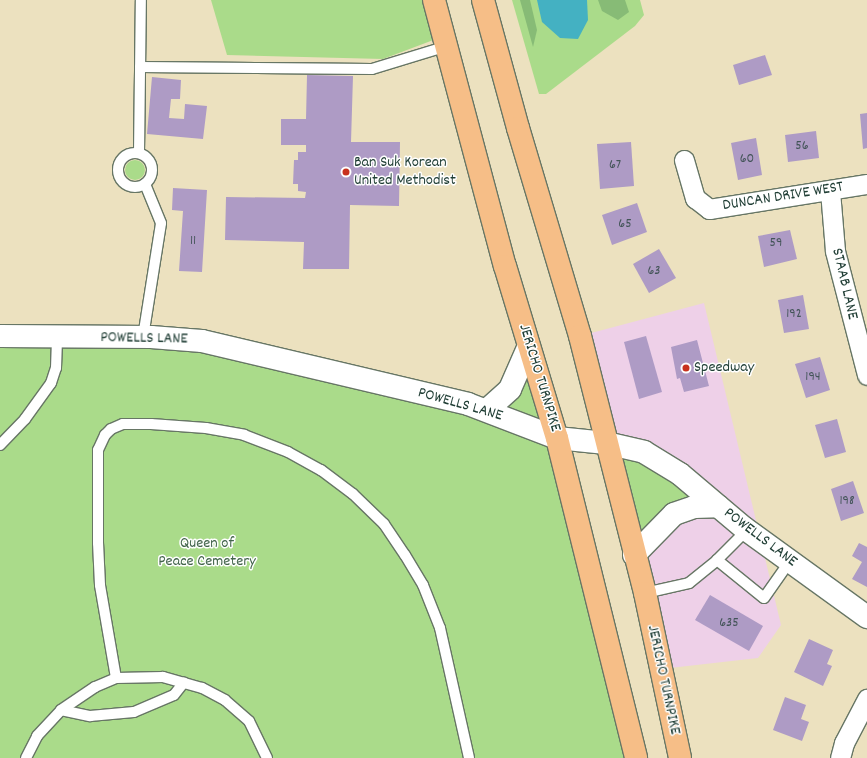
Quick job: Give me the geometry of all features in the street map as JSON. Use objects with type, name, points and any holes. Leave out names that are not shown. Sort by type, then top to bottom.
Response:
[{"type":"main road","name":"JERICHO TURNPIKE","points":[[434,0],[528,348],[557,438],[636,758]]},
{"type":"main road","name":"JERICHO TURNPIKE","points":[[484,0],[518,128],[580,336],[634,555],[645,593],[680,758]]},
{"type":"street","name":"DUNCAN DRIVE WEST","points":[[684,160],[695,198],[709,209],[867,184]]},
{"type":"street","name":"STAAB LANE","points":[[830,191],[835,251],[866,364]]},
{"type":"street","name":"POWELLS LANE","points":[[0,336],[57,338],[143,338],[202,341],[487,410],[557,438],[606,443],[644,452],[680,474],[747,530],[867,617]]},
{"type":"street","points":[[487,410],[510,389],[528,348]]},
{"type":"street","points":[[634,555],[674,514],[694,507],[718,506]]},
{"type":"street","points":[[840,758],[844,743],[867,699]]},
{"type":"lane","points":[[139,153],[141,0]]},
{"type":"lane","points":[[140,67],[372,70],[446,46]]},
{"type":"lane","points":[[139,153],[151,164],[151,175],[145,184],[130,187],[120,180],[118,174],[119,162],[128,154],[139,153]]},
{"type":"lane","points":[[143,338],[161,223],[145,184]]},
{"type":"lane","points":[[0,445],[25,419],[51,383],[56,368],[57,338]]},
{"type":"lane","points":[[116,678],[100,585],[98,450],[101,441],[111,429],[123,424],[206,428],[244,435],[288,452],[321,470],[353,494],[384,524],[405,555],[423,586],[440,628],[469,758]]},
{"type":"lane","points":[[645,593],[689,583],[717,560],[747,530]]},
{"type":"lane","points":[[717,560],[764,598],[790,561]]},
{"type":"lane","points":[[26,758],[37,736],[60,710],[88,691],[116,678],[163,677],[184,682],[225,700],[249,721],[267,758]]},
{"type":"lane","points":[[60,710],[90,716],[134,712],[174,695],[184,682]]},
{"type":"shaded area","points":[[704,303],[781,625],[758,658],[661,669],[580,336]]},
{"type":"green space","points":[[211,0],[434,0],[444,36],[383,59],[227,55]]},
{"type":"green space","points":[[512,0],[640,0],[644,15],[635,26],[546,94],[539,94]]},
{"type":"green space","points":[[520,0],[530,0],[537,30],[533,47]]},
{"type":"green space","points":[[598,0],[625,0],[629,12],[618,20],[602,11]]},
{"type":"green space","points":[[135,160],[142,163],[145,170],[142,177],[135,180],[128,177],[125,170],[128,163]]},
{"type":"green space","name":"Queen of Peace Cemetery","points":[[0,336],[202,341],[557,438],[636,758],[0,758]]},
{"type":"green space","points":[[528,355],[552,432],[493,408]]},
{"type":"green space","points":[[617,451],[643,458],[702,500],[665,509],[651,521],[639,539]]},
{"type":"water","points":[[537,0],[587,0],[588,20],[578,39],[560,38],[542,22]]},
{"type":"building","points":[[765,55],[772,75],[739,85],[733,65]]},
{"type":"building","name":"Ban Suk Korean United Methodist","points":[[307,75],[353,76],[351,142],[400,142],[399,206],[350,205],[349,269],[303,269],[304,242],[225,240],[226,197],[305,198],[306,192],[298,191],[298,184],[293,184],[294,160],[298,160],[298,152],[306,152],[306,145],[281,145],[281,119],[306,119]]},
{"type":"building","points":[[152,77],[181,80],[180,99],[171,99],[169,118],[184,119],[185,104],[207,106],[203,139],[147,134]]},
{"type":"building","points":[[867,113],[867,148],[863,149],[860,114]]},
{"type":"building","points":[[816,131],[819,158],[788,162],[785,135]]},
{"type":"building","points":[[756,138],[762,175],[738,180],[731,143]]},
{"type":"building","points":[[631,142],[634,186],[600,189],[597,144]]},
{"type":"building","points":[[173,188],[207,190],[202,272],[179,271],[183,211],[172,210]]},
{"type":"building","points":[[637,203],[647,232],[612,245],[602,215]]},
{"type":"building","points":[[790,230],[797,259],[764,267],[758,236]]},
{"type":"building","points":[[659,249],[676,278],[649,293],[633,264]]},
{"type":"building","points":[[803,295],[809,329],[784,333],[778,300]]},
{"type":"building","points":[[646,336],[662,392],[639,399],[624,342]]},
{"type":"building","points":[[697,340],[709,386],[684,392],[680,378],[677,379],[671,347]]},
{"type":"building","points":[[820,357],[830,390],[806,398],[795,364]]},
{"type":"building","points":[[837,419],[846,452],[825,458],[815,425]]},
{"type":"building","points":[[853,481],[864,513],[841,521],[831,489]]},
{"type":"building","points":[[859,543],[867,547],[867,587],[852,579],[862,562],[852,556]]},
{"type":"building","points":[[710,595],[763,626],[749,651],[695,620]]},
{"type":"building","points":[[809,639],[833,650],[827,664],[832,666],[823,686],[794,672]]},
{"type":"building","points":[[785,697],[806,705],[801,719],[809,722],[802,741],[773,730]]},
{"type":"place","name":"Ban Suk Korean United Methodist","points":[[346,172]]},
{"type":"place","name":"Speedway","points":[[686,368]]}]
